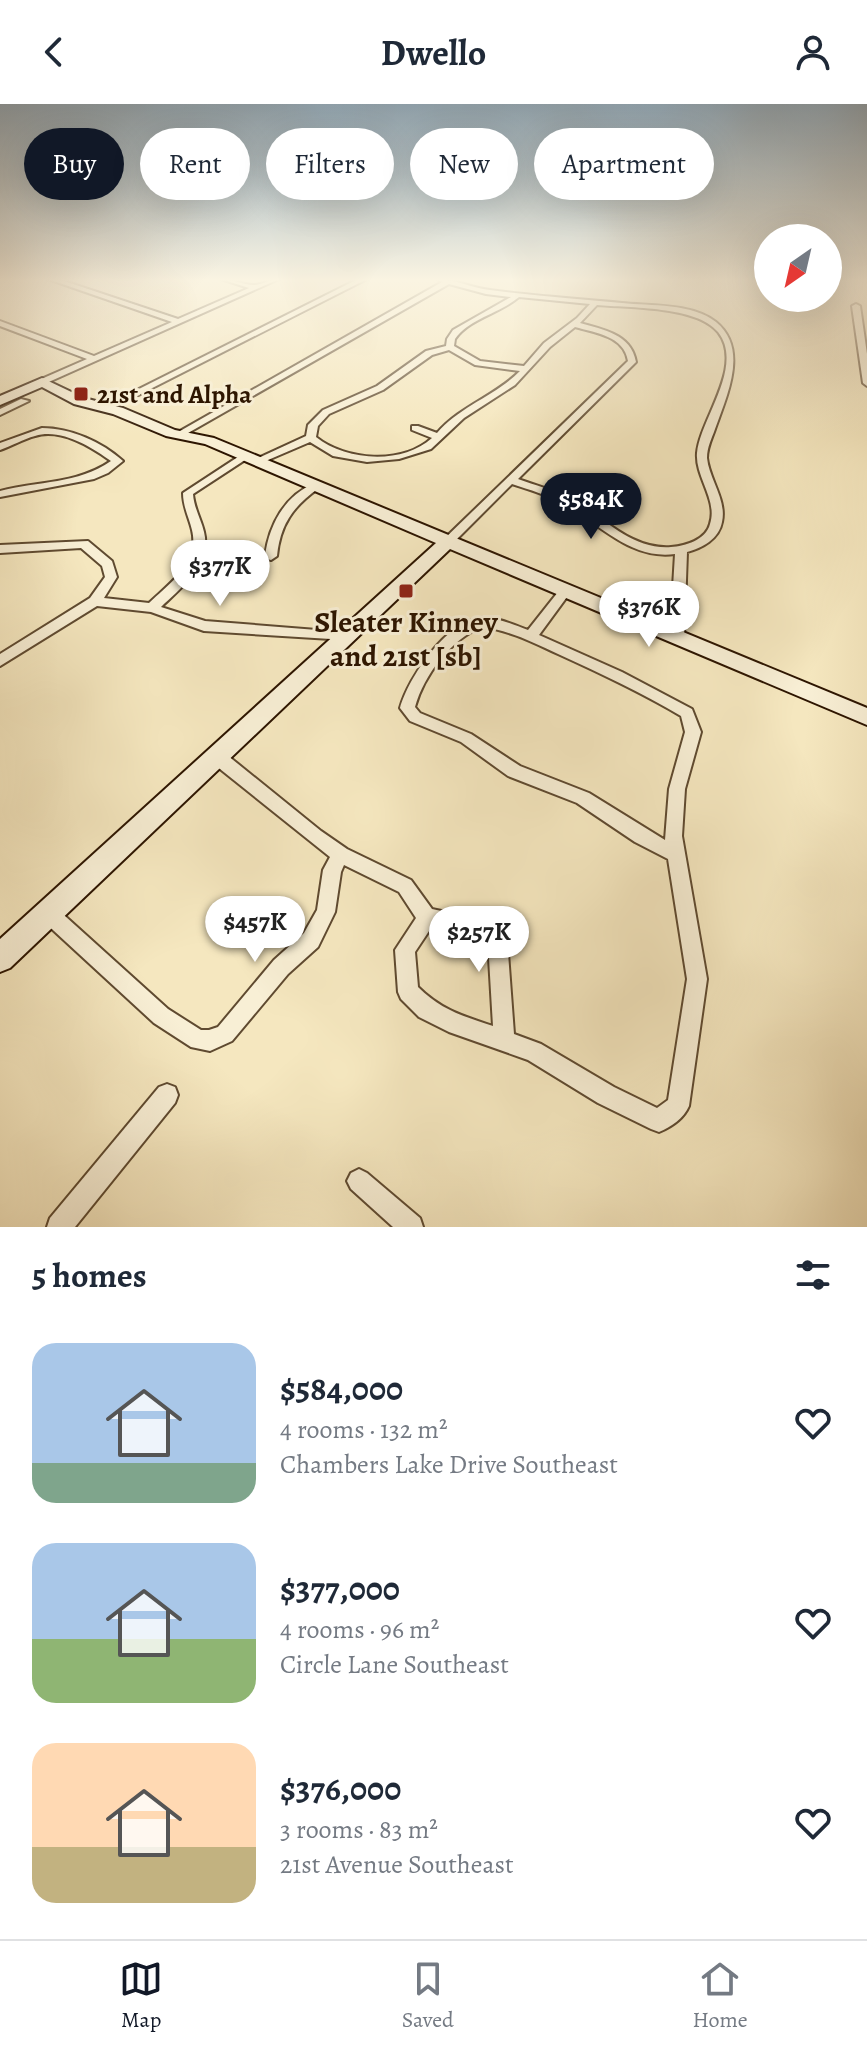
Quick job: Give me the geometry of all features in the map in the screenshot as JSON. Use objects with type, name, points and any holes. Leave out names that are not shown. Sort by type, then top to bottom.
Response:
[{"type":"street","points":[[22,331],[95,359]]},
{"type":"street","points":[[0,401],[158,331]]},
{"type":"street","points":[[106,408],[259,331]]},
{"type":"street","points":[[178,435],[356,331]]},
{"type":"street","points":[[450,347],[455,331]]},
{"type":"street","points":[[311,438],[318,445],[341,455],[373,458],[415,452],[431,445],[472,407],[521,375],[548,344],[565,331]]},
{"type":"street","points":[[0,958],[448,541],[632,362],[632,353],[626,344],[594,331]]},
{"type":"street","points":[[510,480],[570,503],[623,540],[640,546],[681,549],[702,542],[712,533],[717,521],[702,452],[728,379],[729,341],[724,331]]},
{"type":"street","points":[[860,331],[867,383]]},
{"type":"street","points":[[311,438],[313,425],[326,412],[380,388],[429,353],[450,347],[478,363],[524,369]]},
{"type":"street","points":[[42,382],[79,401],[178,435],[199,438],[251,458],[867,717]]},
{"type":"street","points":[[0,412],[24,401]]},
{"type":"street","points":[[415,428],[438,437]]},
{"type":"street","points":[[0,447],[39,431],[54,431],[101,449],[118,461],[107,471],[83,481],[23,487],[0,494]]},
{"type":"street","points":[[152,608],[190,570],[199,556],[201,543],[188,493],[251,458],[311,438]]},
{"type":"street","points":[[271,556],[272,538],[281,514],[315,486]]},
{"type":"street","points":[[0,549],[84,544],[108,564],[111,577],[95,601],[0,661]]},
{"type":"street","points":[[677,637],[681,549]]},
{"type":"street","points":[[530,637],[566,590]]},
{"type":"street","points":[[95,601],[152,608],[204,626],[342,637]]},
{"type":"street","points":[[427,918],[405,950],[408,992],[426,1010],[534,1051],[606,1095],[659,1121],[678,1106],[697,979],[673,836],[677,789],[693,732],[687,713],[623,677],[509,626],[482,621],[463,630],[433,661],[415,688],[407,708],[415,717],[466,738],[514,771],[583,798],[641,836],[676,854]]},
{"type":"street","points":[[216,756],[341,855],[405,886],[427,918]]},
{"type":"street","points":[[48,913],[185,1034],[210,1041],[225,1034],[281,967],[311,940],[326,912],[332,870],[341,855]]},
{"type":"street","points":[[427,918],[444,919],[477,935],[498,953],[504,1041]]},
{"type":"street","points":[[59,1227],[167,1095]]},
{"type":"street","points":[[359,1181],[407,1226]]},
{"type":"place","name":"21st and Alpha","points":[[81,394]]},
{"type":"place","name":"Sleater Kinney and 21st [sb]","points":[[406,591]]}]
